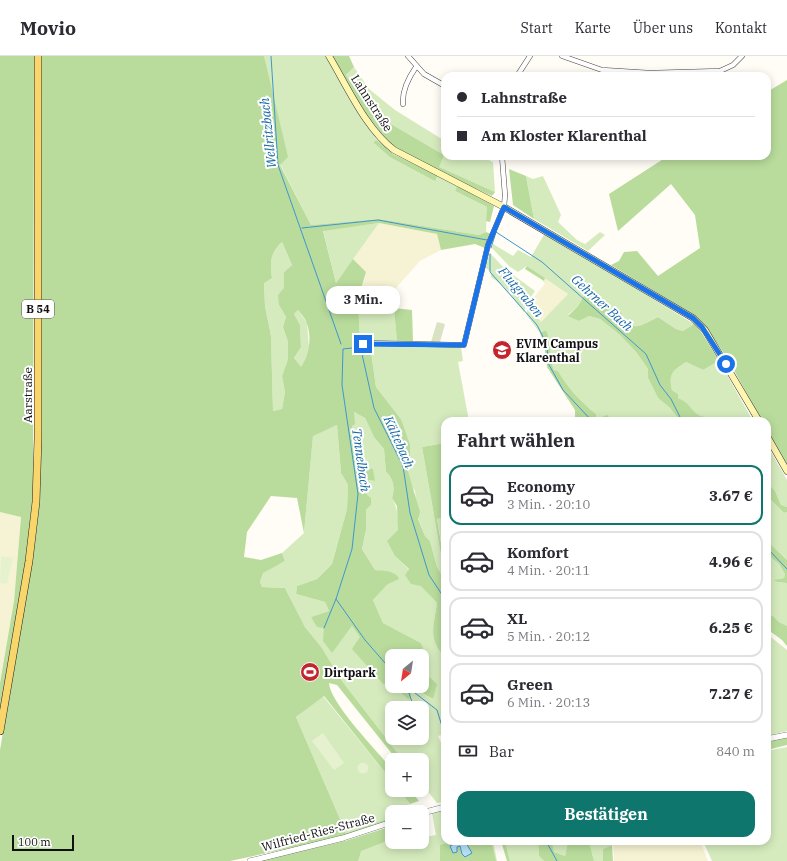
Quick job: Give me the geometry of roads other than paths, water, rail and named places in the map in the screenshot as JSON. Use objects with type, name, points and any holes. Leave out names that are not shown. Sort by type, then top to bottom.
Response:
[{"type":"main road","name":"Aarstraße","points":[[0,731],[29,561],[36,495],[38,438],[38,56]]},
{"type":"main road","name":"Lahnstraße","points":[[329,56],[372,126],[390,147],[407,158],[504,207],[693,318],[702,327],[721,356],[757,417]]},
{"type":"main road","points":[[771,443],[787,471]]},
{"type":"street","points":[[408,56],[428,77],[441,84]]},
{"type":"street","points":[[519,72],[530,56]]},
{"type":"street","points":[[562,56],[602,70],[634,72]]},
{"type":"street","points":[[685,72],[720,71],[733,65],[742,56]]},
{"type":"street","points":[[403,104],[403,96],[416,66]]},
{"type":"street","points":[[363,344],[464,345],[488,245],[504,207],[505,189],[502,160]]},
{"type":"street","points":[[771,738],[787,735]]},
{"type":"street","points":[[429,811],[441,808]]},
{"type":"street","name":"Wilfried-Ries-Straße","points":[[250,861],[329,842],[385,824]]},
{"type":"water","points":[[467,845],[472,853],[465,857],[462,854],[460,846],[457,847],[457,852],[453,853],[450,846]]},
{"type":"waterway","name":"Wellritzbach","points":[[271,56],[278,165],[341,344]]},
{"type":"waterway","name":"Gehrner Bach","points":[[302,228],[378,220],[487,240]]},
{"type":"waterway","name":"Gehrner Bach","points":[[491,248],[496,232],[542,262],[646,354],[660,385],[671,399],[680,417]]},
{"type":"waterway","name":"Flutgraben","points":[[490,254],[490,272],[537,325],[547,345],[548,363],[563,390],[588,417]]},
{"type":"waterway","name":"Tennelbach","points":[[385,663],[365,640],[336,599],[352,549],[358,494],[342,385],[343,349],[352,348],[362,354],[374,408],[403,466],[410,513],[429,575],[441,593]]},
{"type":"waterway","name":"Gehrner Bach","points":[[771,552],[787,569]]},
{"type":"waterway","points":[[324,628],[336,599]]},
{"type":"waterway","points":[[409,693],[412,701]]},
{"type":"waterway","name":"Tennelbach","points":[[415,693],[437,710],[441,723]]},
{"type":"waterway","name":"Kältebach","points":[[548,845],[557,861]]},
{"type":"place","name":"EVIM Campus Klarenthal","points":[[502,350]]},
{"type":"place","name":"Dirtpark","points":[[310,672]]}]
